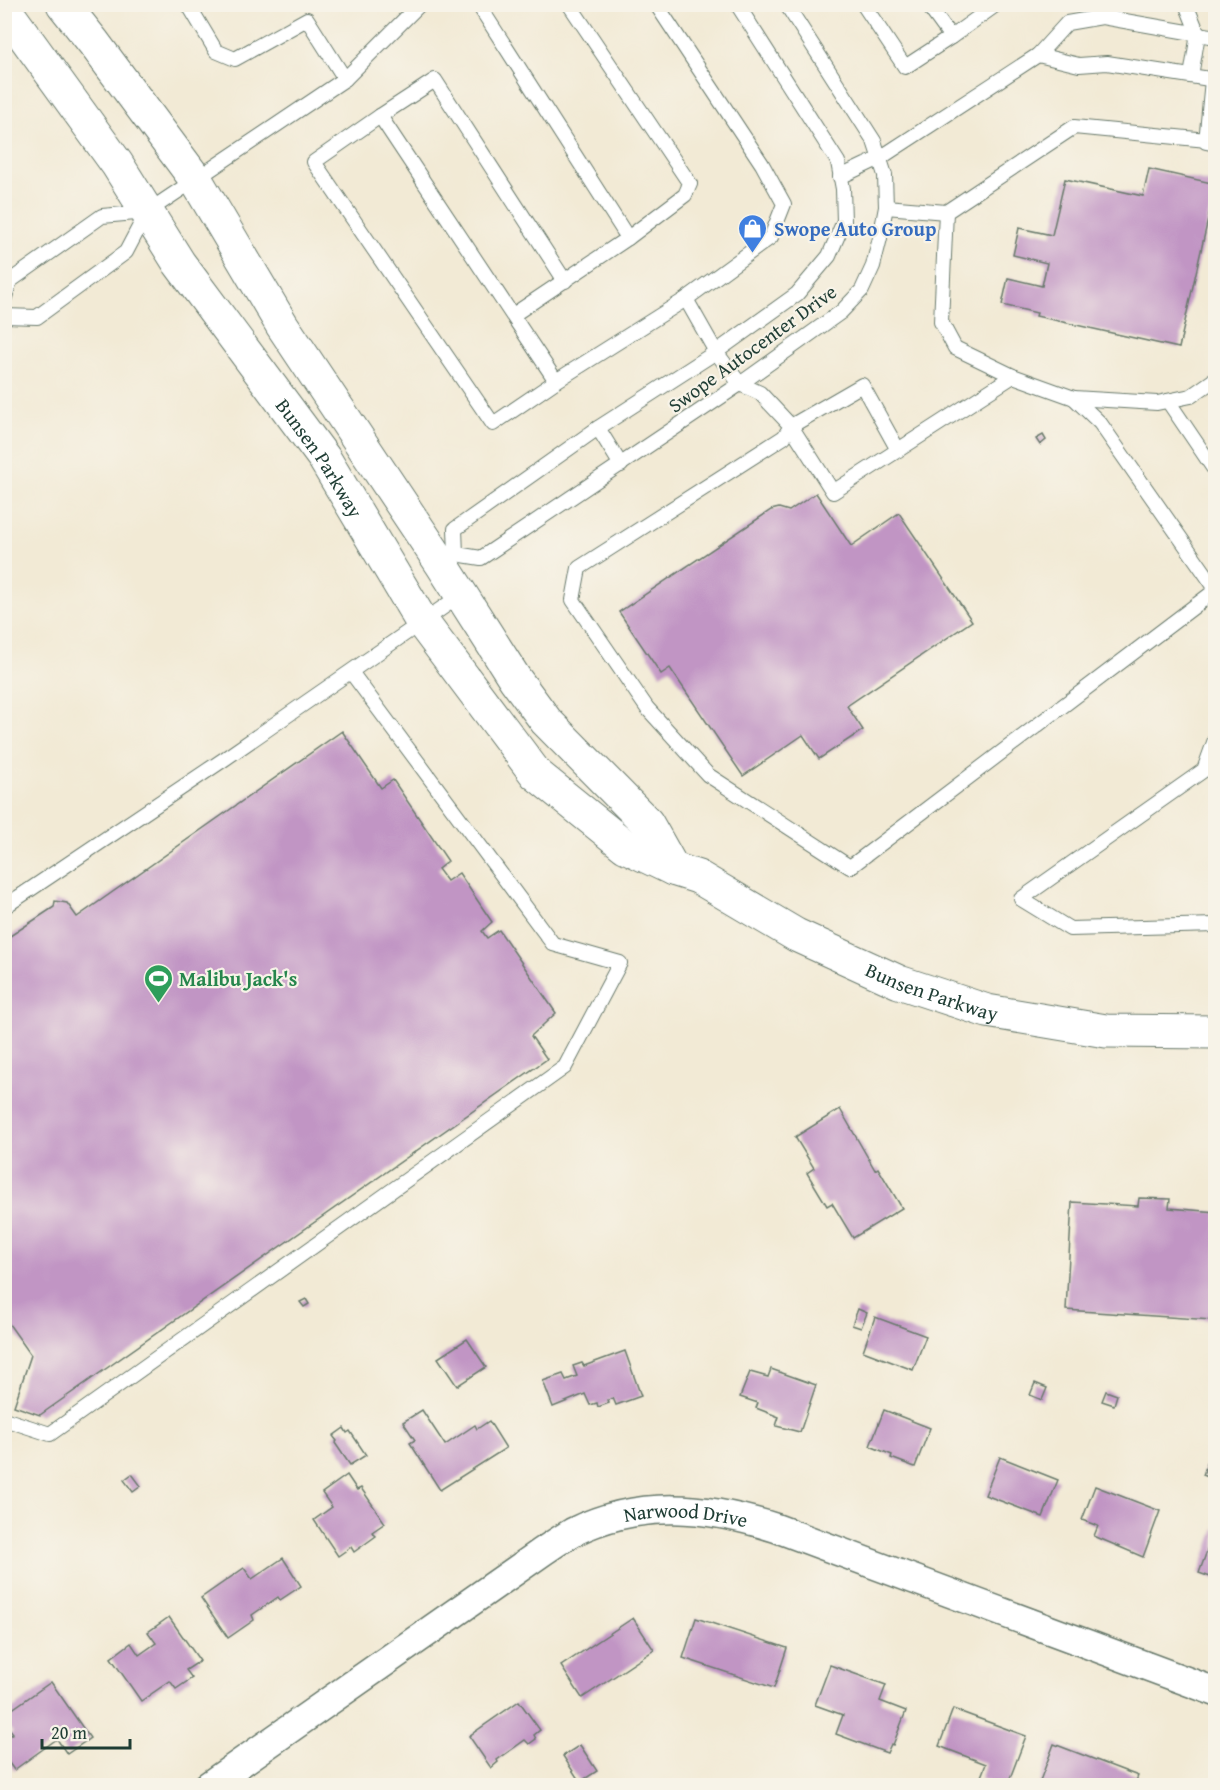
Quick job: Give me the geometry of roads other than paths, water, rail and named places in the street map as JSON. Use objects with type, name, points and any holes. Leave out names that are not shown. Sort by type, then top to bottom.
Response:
[{"type":"street","points":[[63,4],[196,180],[282,325],[449,559],[461,595],[515,679],[546,721],[647,824],[673,869]]},
{"type":"street","name":"Bunsen Parkway","points":[[4,8],[117,164],[179,262],[324,458],[422,622],[536,774],[625,846],[673,869],[698,877],[796,935],[899,982],[987,1011],[1106,1031],[1215,1032]]},
{"type":"street","name":"Narwood Drive","points":[[208,1785],[565,1537],[603,1520],[635,1512],[666,1509],[710,1511],[741,1517],[776,1528],[1215,1692]]},
{"type":"lane","points":[[188,4],[216,51],[235,59],[307,19],[345,79]]},
{"type":"lane","points":[[4,300],[10,281],[102,216],[147,212],[345,79],[420,4]]},
{"type":"lane","points":[[478,4],[628,237]]},
{"type":"lane","points":[[513,315],[565,281],[685,195],[690,184],[569,4]]},
{"type":"lane","points":[[565,281],[435,81],[315,162],[493,424],[556,381],[686,299],[771,237],[784,204],[762,164],[656,4]]},
{"type":"lane","name":"Swope Autocenter Drive","points":[[737,4],[838,162],[843,189],[844,221],[829,256],[797,294],[716,352],[598,428],[455,528],[449,559],[481,558],[740,384],[841,312],[862,290],[873,266],[886,207],[885,175],[874,141],[786,4]]},
{"type":"lane","points":[[863,4],[904,67],[997,4]]},
{"type":"lane","points":[[927,4],[951,37]]},
{"type":"lane","points":[[1186,4],[1198,34],[1191,76]]},
{"type":"lane","points":[[840,177],[880,158],[1038,55],[1068,23],[1102,17],[1215,37]]},
{"type":"lane","points":[[886,207],[946,212],[1074,127],[1211,142],[1214,80],[1107,63],[1079,65],[1038,55]]},
{"type":"lane","points":[[380,116],[556,381]]},
{"type":"lane","points":[[4,316],[37,317],[126,252],[147,212]]},
{"type":"lane","points":[[946,212],[941,322],[955,348],[1012,376],[1074,398],[1156,403],[1191,396],[1214,380],[1215,376]]},
{"type":"lane","points":[[686,299],[716,352],[740,384],[760,393],[791,426],[833,492],[1012,376]]},
{"type":"lane","points":[[898,450],[862,385],[791,426],[784,437],[579,568],[573,600],[647,708],[708,775],[850,867],[1215,590],[1100,423],[1074,398]]},
{"type":"lane","points":[[1168,401],[1215,472]]},
{"type":"lane","points":[[598,428],[621,465]]},
{"type":"lane","points":[[4,907],[461,595]]},
{"type":"lane","points":[[4,1419],[50,1434],[565,1067],[620,963],[553,944],[351,672]]},
{"type":"lane","points":[[1215,737],[1204,770],[1021,899],[1070,929],[1215,926]]},
{"type":"place","name":"Swope Auto Group","points":[[753,254]]},
{"type":"place","name":"Malibu Jack's","points":[[158,1004]]}]
